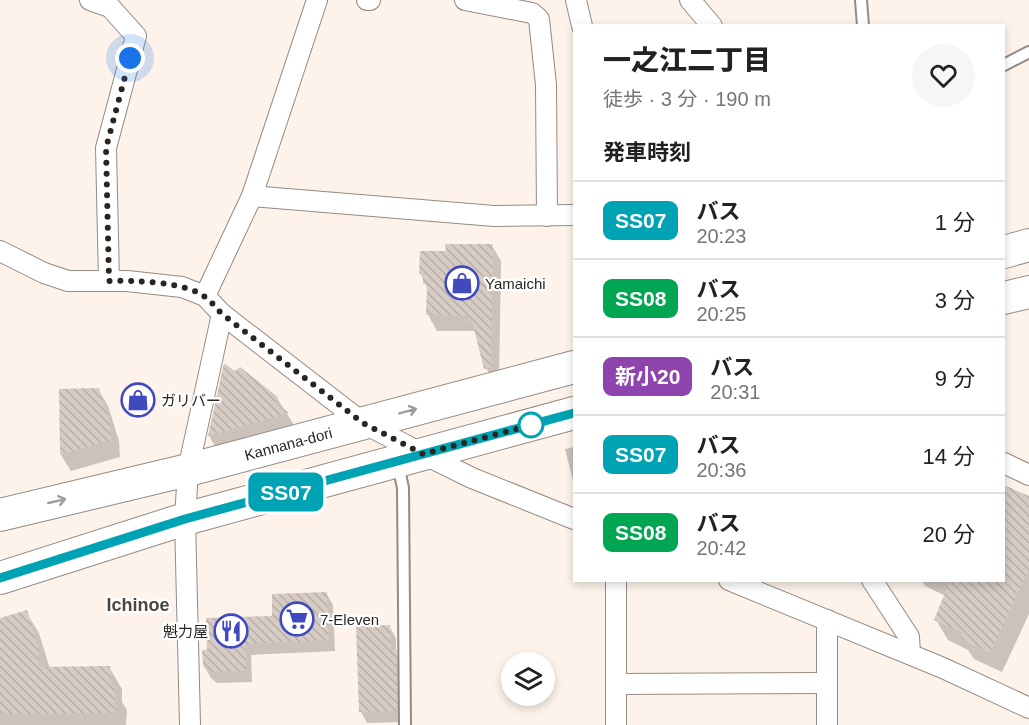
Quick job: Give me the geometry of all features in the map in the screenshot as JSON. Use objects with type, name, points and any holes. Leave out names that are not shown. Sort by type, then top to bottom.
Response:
[{"type":"main road","points":[[1005,252],[1029,244]]},
{"type":"main road","points":[[1005,298],[1029,292]]},
{"type":"main road","name":"Kannana-dori","points":[[0,515],[188,470],[573,367]]},
{"type":"main road","points":[[0,578],[185,519],[573,413]]},
{"type":"street","points":[[90,0],[110,7],[136,36],[106,148],[109,281]]},
{"type":"street","points":[[205,296],[252,196],[317,0]]},
{"type":"street","points":[[465,0],[532,13],[539,20],[546,85],[547,216]]},
{"type":"street","points":[[576,0],[582,24]]},
{"type":"street","points":[[690,0],[710,24]]},
{"type":"street","points":[[252,196],[494,216],[573,215]]},
{"type":"street","points":[[0,251],[44,273],[68,281],[127,281],[182,287],[205,296],[222,314],[410,458],[472,478],[573,519]]},
{"type":"street","points":[[190,725],[185,519],[188,470],[222,314]]},
{"type":"street","points":[[1005,463],[1029,475]]},
{"type":"street","points":[[616,582],[616,725]]},
{"type":"street","points":[[734,582],[943,668],[1029,708]]},
{"type":"street","points":[[873,582],[909,637],[910,654]]},
{"type":"street","points":[[826,620],[827,725]]},
{"type":"street","points":[[616,684],[827,683]]},
{"type":"lane","points":[[861,0],[863,24]]},
{"type":"lane","points":[[1005,64],[1029,52]]},
{"type":"lane","points":[[405,725],[403,488],[410,458]]},
{"type":"building","points":[[445,244],[493,244],[491,368],[484,369],[472,321],[468,321],[468,316],[426,315],[427,284],[423,284],[423,274],[419,274],[420,251],[446,251]]},
{"type":"building","points":[[224,363],[235,371],[240,367],[278,397],[274,402],[289,413],[208,436]]},
{"type":"building","points":[[99,388],[110,422],[111,440],[60,455],[59,389]]},
{"type":"building","points":[[1005,485],[1029,496],[1029,569],[990,653],[961,639],[963,633],[934,620],[949,582],[1005,582]]},
{"type":"building","points":[[327,592],[329,640],[245,644],[246,671],[209,672],[203,666],[202,650],[207,650],[206,618],[272,616],[272,594]]},
{"type":"building","points":[[27,610],[38,646],[39,667],[110,666],[111,687],[115,686],[115,713],[0,714],[0,618]]},
{"type":"building","points":[[390,625],[391,650],[397,650],[397,711],[359,712],[356,626]]},
{"type":"bus line","name":"SS07","points":[[0,578],[185,519],[573,413]]},
{"type":"place","name":"Yamaichi","points":[[462,283]]},
{"type":"place","name":"ガリバー","points":[[138,400]]},
{"type":"place","name":"7-Eleven","points":[[297,619]]},
{"type":"place","name":"魁力屋","points":[[231,631]]},
{"type":"district","name":"Ichinoe","points":[[138,605]]},
{"type":"route","points":[[130,58],[106,148],[109,281],[182,287],[205,296],[222,314],[363,423],[423,454],[531,425]]}]
